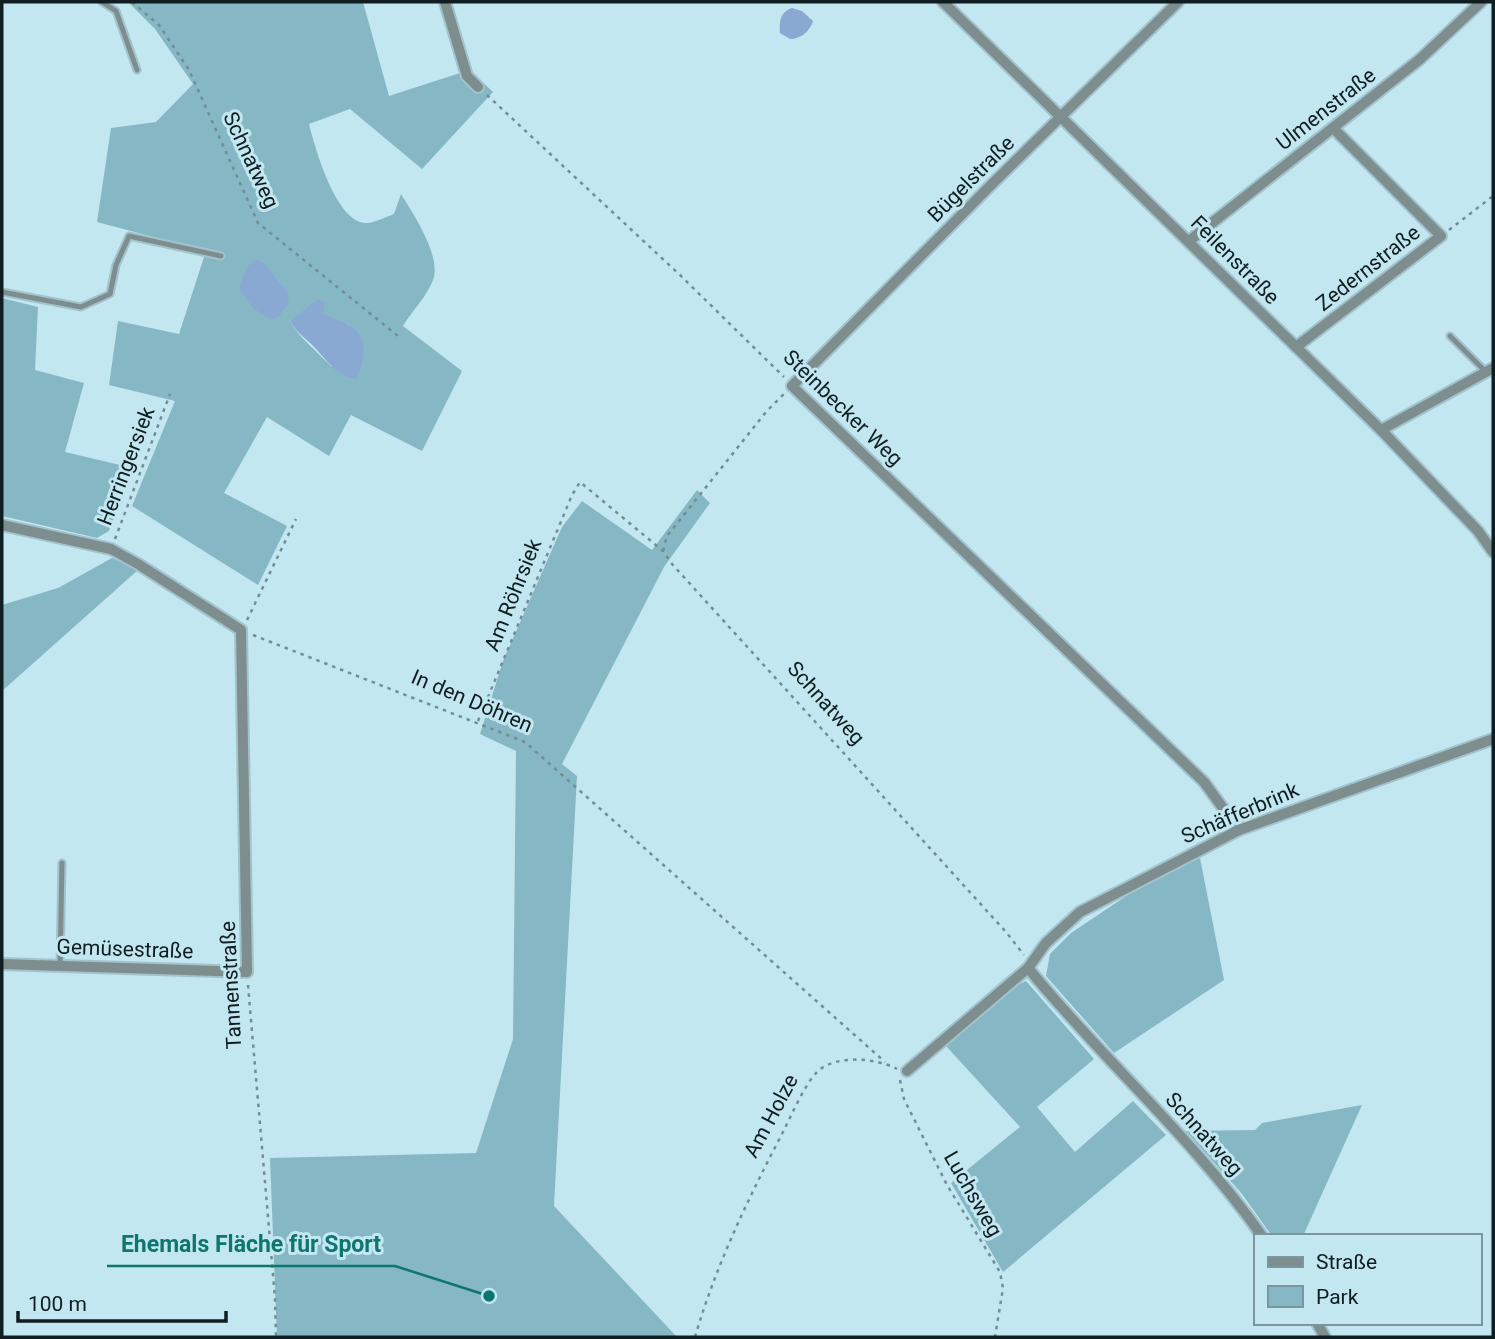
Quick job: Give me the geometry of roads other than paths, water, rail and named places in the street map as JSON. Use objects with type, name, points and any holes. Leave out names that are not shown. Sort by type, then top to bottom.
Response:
[{"type":"street","points":[[445,2],[467,76],[478,87]]},
{"type":"street","name":"Feilenstraße","points":[[943,2],[1381,430],[1478,531],[1493,552]]},
{"type":"street","name":"Bügelstraße","points":[[792,386],[1178,2]]},
{"type":"street","name":"Ulmenstraße","points":[[1189,241],[1419,60],[1481,2]]},
{"type":"street","name":"Zedernstraße","points":[[1296,347],[1441,236],[1333,128]]},
{"type":"street","points":[[1381,430],[1490,370]]},
{"type":"street","name":"Steinbecker Weg","points":[[792,386],[1204,782],[1239,830]]},
{"type":"street","name":"Tannenstraße","points":[[2,525],[111,549],[242,630],[247,972]]},
{"type":"street","name":"Schäfferbrink","points":[[1030,965],[1046,943],[1080,912],[1239,830],[1493,739]]},
{"type":"street","name":"Gemüsestraße","points":[[2,964],[247,972]]},
{"type":"street","points":[[907,1071],[1030,965]]},
{"type":"street","name":"Schnatweg","points":[[1030,965],[1083,1032],[1235,1197],[1261,1234]]},
{"type":"lane","points":[[102,2],[116,11],[137,70]]},
{"type":"lane","points":[[2,292],[81,307],[110,294],[116,265],[129,236],[221,256]]},
{"type":"lane","points":[[1450,336],[1490,370]]},
{"type":"lane","points":[[60,966],[62,863]]},
{"type":"place","name":"Ehemals Fläche für Sport","points":[[489,1296]]}]
